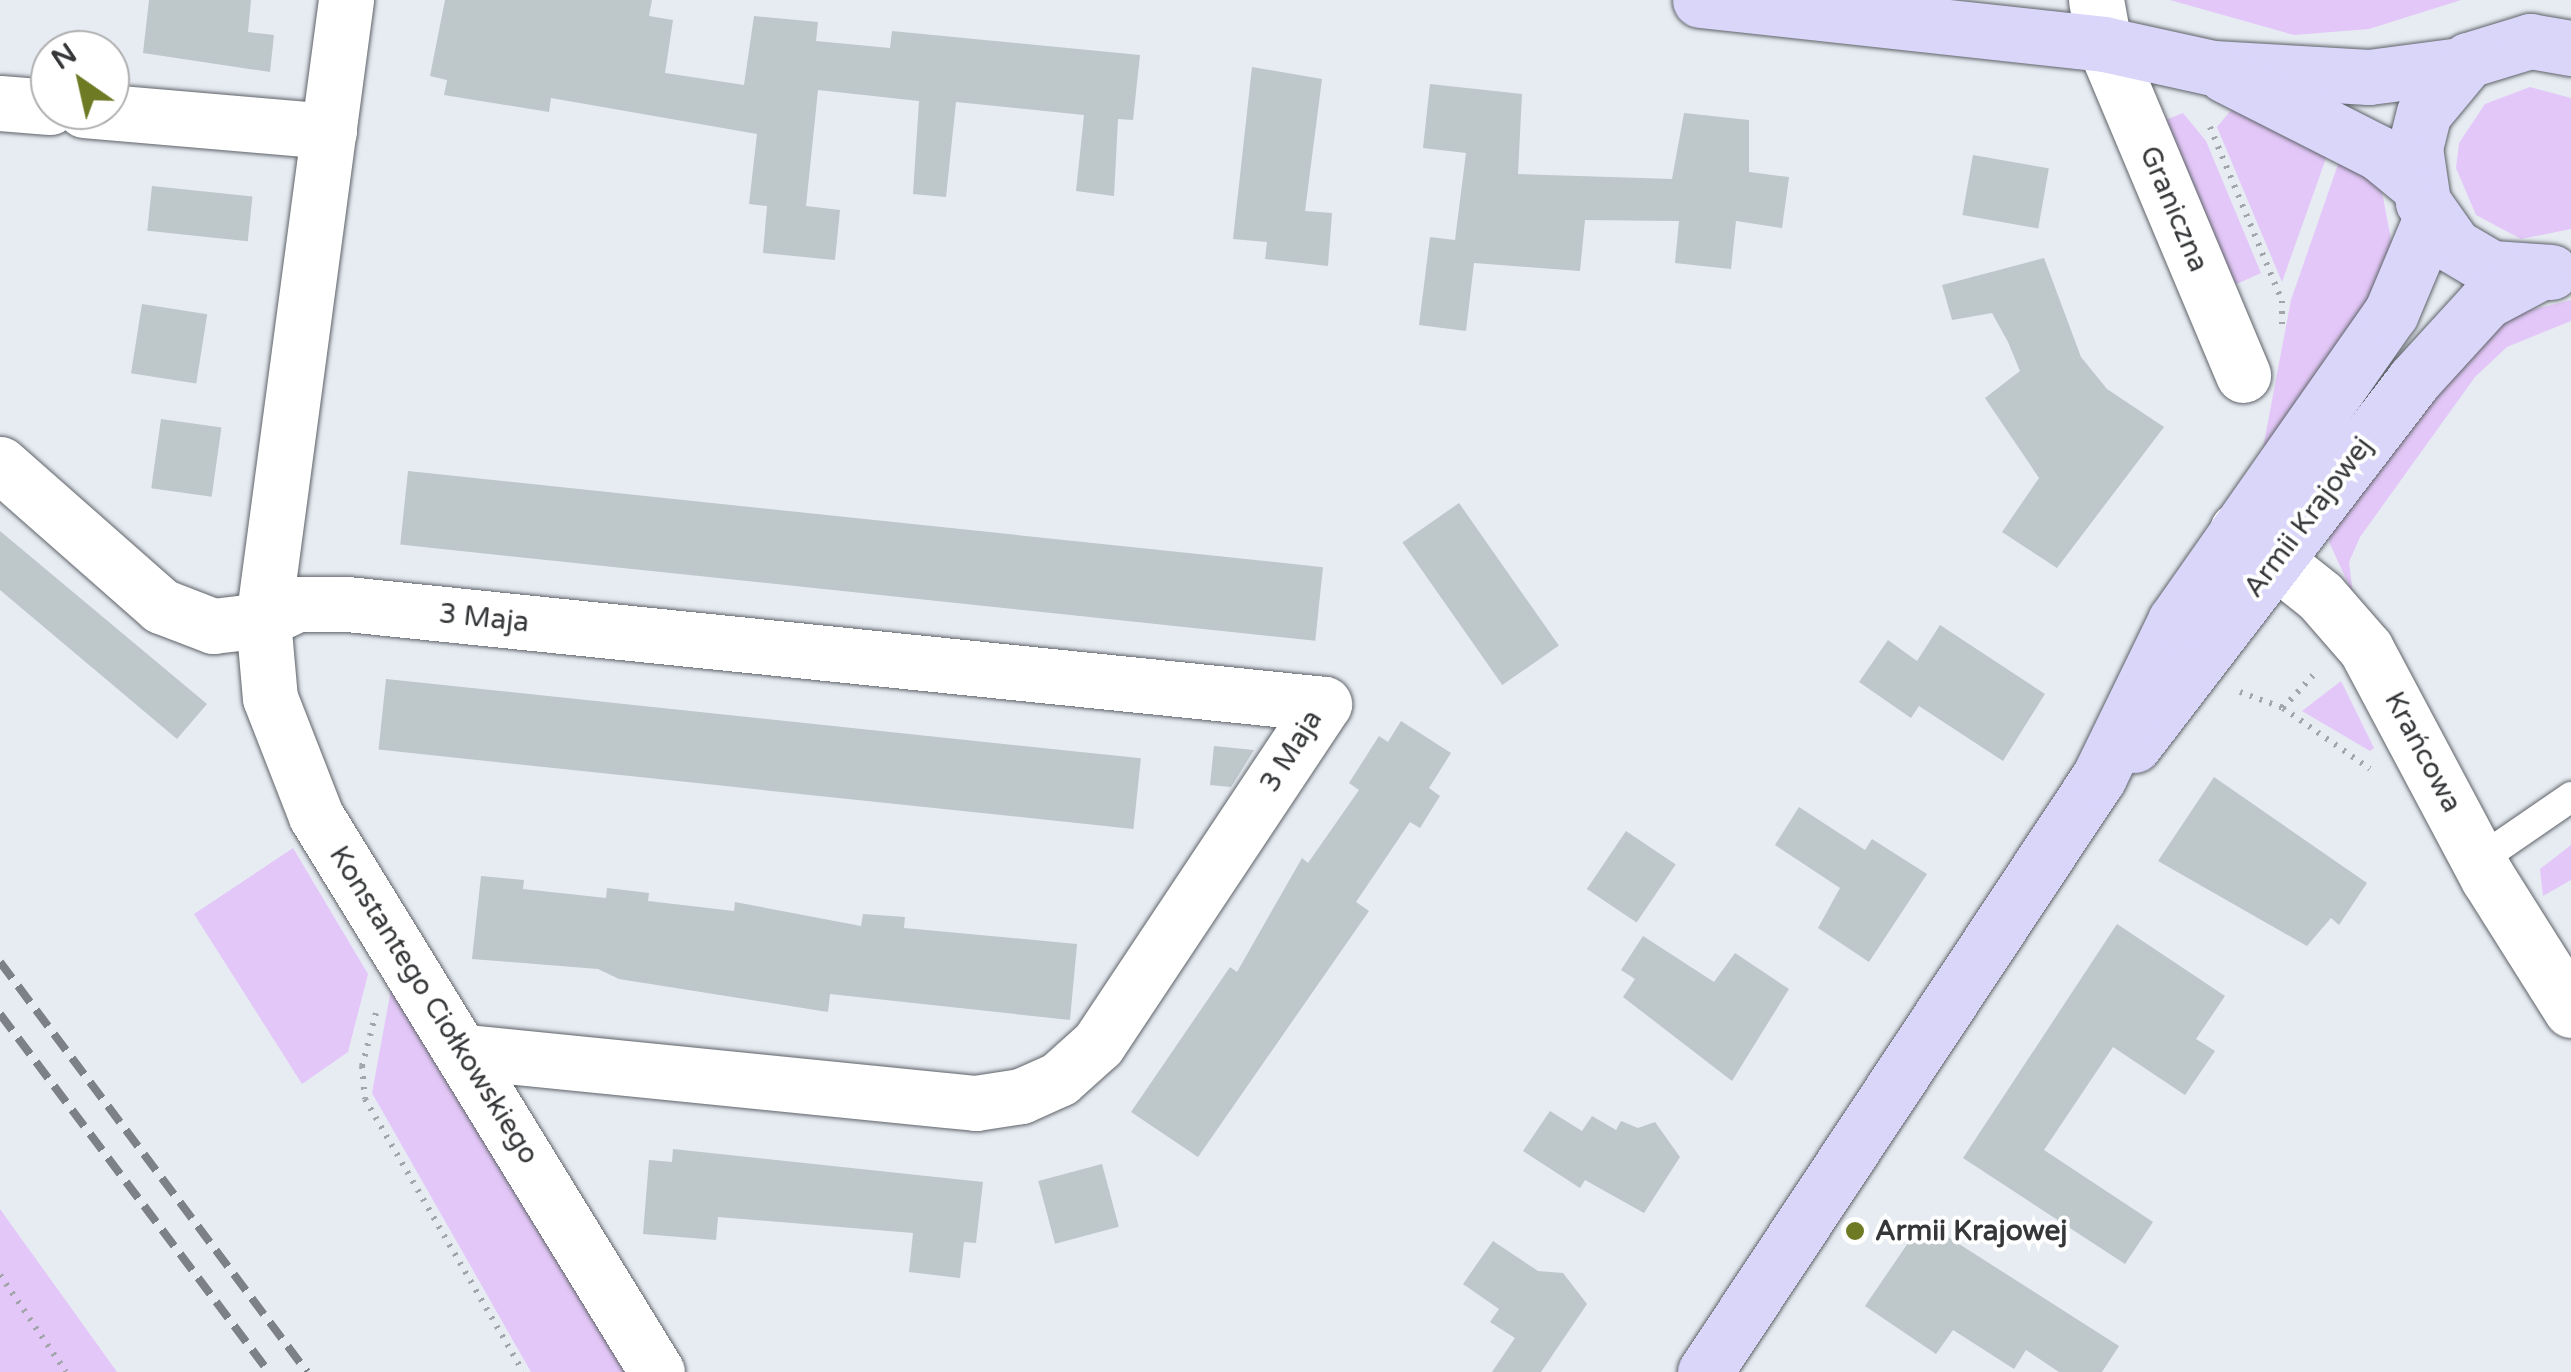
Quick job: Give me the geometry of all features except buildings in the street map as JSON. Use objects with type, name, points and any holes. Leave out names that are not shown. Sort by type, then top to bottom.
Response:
[{"type":"main road","points":[[1700,0],[2100,22],[2213,68],[2379,152],[2424,202],[2454,246],[2491,268],[2553,272]]},
{"type":"main road","points":[[2213,68],[2369,77],[2462,65],[2498,46],[2568,45]]},
{"type":"main road","name":"Armii Krajowej","points":[[2254,543],[2391,313],[2424,202],[2424,112],[2462,65]]},
{"type":"main road","name":"Armii Krajowej","points":[[1704,1372],[2099,777],[2138,687],[2254,543],[2476,312],[2553,272]]},
{"type":"street","name":"Konstantego Ciołkowskiego","points":[[346,0],[263,620],[283,746],[395,944],[466,1052],[656,1372]]},
{"type":"street","name":"Graniczna","points":[[2100,22],[2243,375]]},
{"type":"street","points":[[0,103],[30,105]]},
{"type":"street","points":[[130,114],[329,130]]},
{"type":"street","points":[[0,464],[161,606],[213,626],[263,620]]},
{"type":"street","name":"Krańcowa","points":[[2254,543],[2366,648],[2478,861],[2571,1010]]},
{"type":"street","name":"3 Maja","points":[[263,620],[298,604],[347,604],[1324,704],[1098,1044],[1059,1079],[1021,1096],[976,1103],[466,1052]]},
{"type":"lane","points":[[2478,861],[2571,796]]},
{"type":"path","points":[[2283,708],[2321,666]]},
{"type":"path","points":[[2232,689],[2283,708],[2368,769],[2382,770]]},
{"type":"path","points":[[395,944],[362,1066],[365,1099],[523,1372]]},
{"type":"path","points":[[0,1276],[66,1372]]},
{"type":"shaded area","points":[[2170,0],[2461,0],[2369,29],[2294,35]]},
{"type":"shaded area","points":[[2530,87],[2571,98],[2571,229],[2521,239],[2476,215],[2456,168],[2459,143],[2485,104]]},
{"type":"shaded area","points":[[2232,109],[2330,147],[2282,282],[2217,127]]},
{"type":"shaded area","points":[[2183,113],[2206,141],[2261,273],[2230,287],[2158,123]]},
{"type":"shaded area","points":[[2343,150],[2366,165],[2382,192],[2393,250],[2384,284],[2263,448],[2291,300]]},
{"type":"shaded area","points":[[2571,300],[2571,321],[2507,347],[2475,377],[2360,537],[2349,562],[2353,594],[2329,542],[2334,502],[2507,316]]},
{"type":"shaded area","points":[[2341,681],[2374,748],[2370,751],[2302,711]]},
{"type":"shaded area","points":[[2571,845],[2571,880],[2543,896],[2540,869]]},
{"type":"shaded area","points":[[293,848],[368,974],[348,1052],[302,1084],[194,914]]},
{"type":"shaded area","points":[[392,984],[633,1372],[531,1372],[372,1093]]},
{"type":"shaded area","points":[[0,1209],[117,1372],[0,1372]]},
{"type":"railway","points":[[0,962],[307,1372]]},
{"type":"railway","points":[[0,1014],[269,1372]]},
{"type":"place","name":"Armii Krajowej","points":[[1855,1231]]}]
